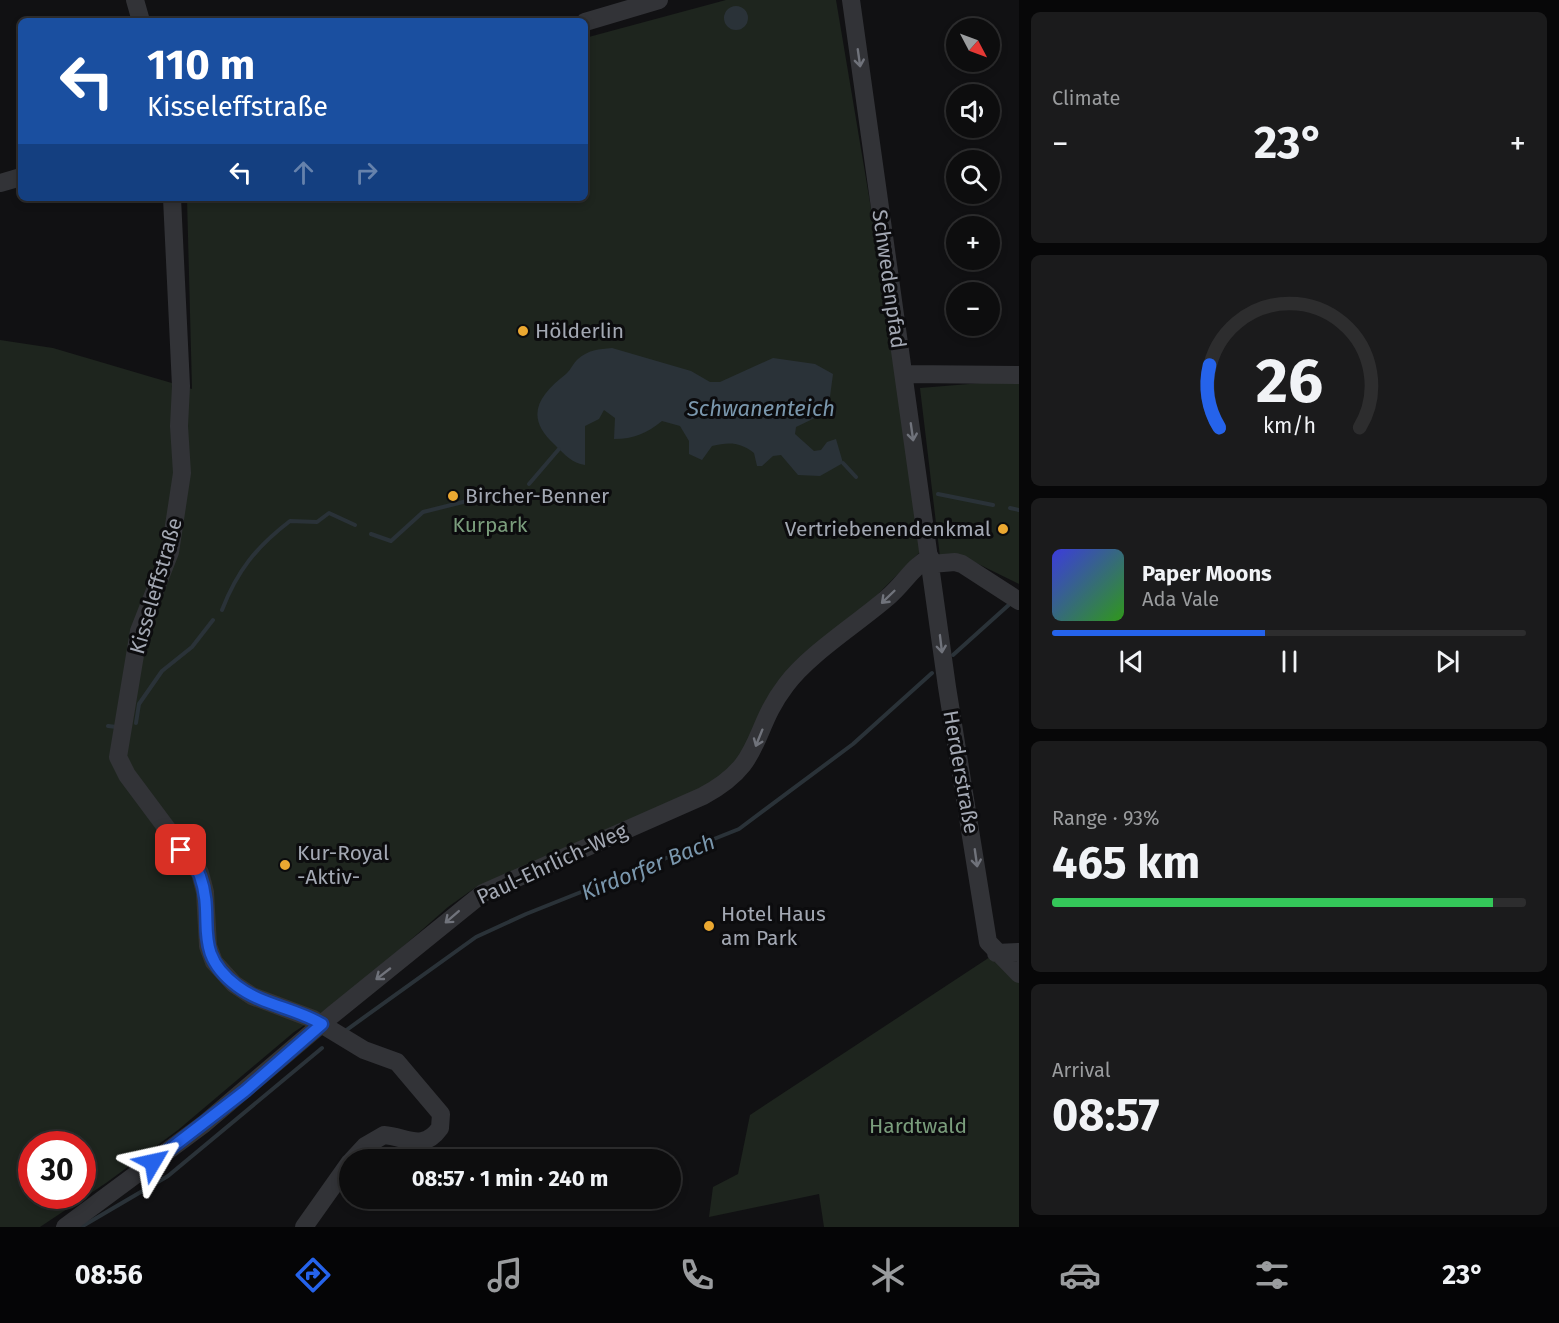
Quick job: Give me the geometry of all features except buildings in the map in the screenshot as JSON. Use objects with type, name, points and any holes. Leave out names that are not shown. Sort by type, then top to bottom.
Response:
[{"type":"street","points":[[135,0],[140,18]]},
{"type":"street","points":[[588,21],[659,0]]},
{"type":"street","name":"Schwedenpfad","points":[[851,0],[931,561]]},
{"type":"street","points":[[0,183],[18,178]]},
{"type":"street","name":"Kisseleffstraße","points":[[172,201],[181,386],[179,426],[182,473],[170,552],[139,631],[118,757],[127,775],[200,873],[205,892],[208,946],[214,962],[234,984],[252,996],[322,1024],[364,1050],[383,1055],[401,1065],[441,1114],[440,1128],[424,1142],[417,1143],[384,1135],[362,1149]]},
{"type":"street","points":[[904,374],[1019,375]]},
{"type":"street","points":[[931,561],[962,564],[1014,598]]},
{"type":"street","name":"Paul-Ehrlich-Weg","points":[[64,1227],[204,1124],[483,893],[703,796],[727,782],[750,757],[768,716],[795,674],[890,596],[917,564],[931,561]]},
{"type":"street","name":"Herderstraße","points":[[931,561],[947,687],[988,942],[996,953],[1019,974]]},
{"type":"street","points":[[996,953],[1019,952]]},
{"type":"street","points":[[304,1227],[339,1178]]},
{"type":"green space","name":"Kurpark","points":[[726,0],[836,0],[900,381],[924,548],[841,631],[808,654],[749,749],[715,785],[476,887],[448,907],[340,1002],[294,1032],[178,1130],[96,1190],[96,1131],[18,1131],[18,1209],[67,1209],[40,1227],[0,1227],[0,340],[53,348],[192,389],[187,201],[588,201],[588,37]]},
{"type":"green space","points":[[1019,380],[1019,584],[960,555],[940,557],[920,388]]},
{"type":"green space","name":"Hardtwald","points":[[996,953],[1019,980],[1019,1227],[824,1227],[819,1194],[709,1217],[713,1187],[738,1174],[750,1115]]},
{"type":"water","points":[[736,6],[741,7],[747,13],[747,23],[741,29],[736,30],[731,29],[725,23],[724,18],[725,13],[731,7]]},
{"type":"water","name":"Schwanenteich","points":[[612,348],[691,371],[710,382],[720,382],[773,358],[815,364],[833,374],[829,404],[821,415],[796,427],[795,434],[814,451],[821,450],[827,442],[836,439],[843,463],[820,476],[798,475],[781,455],[773,456],[762,466],[757,466],[754,453],[739,445],[729,444],[712,446],[702,460],[689,454],[689,441],[680,426],[662,421],[640,434],[614,439],[615,418],[604,410],[599,419],[585,426],[585,465],[576,462],[565,455],[545,435],[537,416],[538,407],[548,390],[568,372],[578,359],[590,352]]},
{"type":"waterway","points":[[529,484],[559,449]]},
{"type":"waterway","name":"Kirdorfer Bach","points":[[843,463],[856,477]]},
{"type":"waterway","points":[[371,534],[391,541],[423,512],[487,496],[517,492]]},
{"type":"waterway","name":"Kirdorfer Bach","points":[[938,494],[993,505]]},
{"type":"waterway","name":"Kirdorfer Bach","points":[[1010,508],[1019,510]]},
{"type":"waterway","points":[[222,610],[234,583],[257,550],[290,521],[317,522],[329,513],[355,525]]},
{"type":"waterway","name":"Kirdorfer Bach","points":[[953,655],[1012,602]]},
{"type":"waterway","points":[[136,723],[139,704],[162,671],[192,647],[213,620]]},
{"type":"waterway","name":"Kirdorfer Bach","points":[[345,1031],[476,937],[526,914],[739,829],[853,744],[932,673]]},
{"type":"waterway","points":[[108,726],[117,727]]},
{"type":"waterway","name":"Kirdorfer Bach","points":[[81,1227],[168,1176],[322,1048]]},
{"type":"place","name":"Hölderlin","points":[[523,331]]},
{"type":"place","name":"Bircher-Benner","points":[[453,496]]},
{"type":"place","name":"Vertriebenendenkmal","points":[[1003,529]]},
{"type":"place","name":"Kur-Royal -Aktiv-","points":[[285,865]]},
{"type":"place","name":"Hotel Haus am Park","points":[[709,926]]},
{"type":"route","points":[[153,1162],[245,1091],[322,1024],[252,996],[234,984],[214,962],[205,928],[205,892],[200,873],[181,850]]}]
